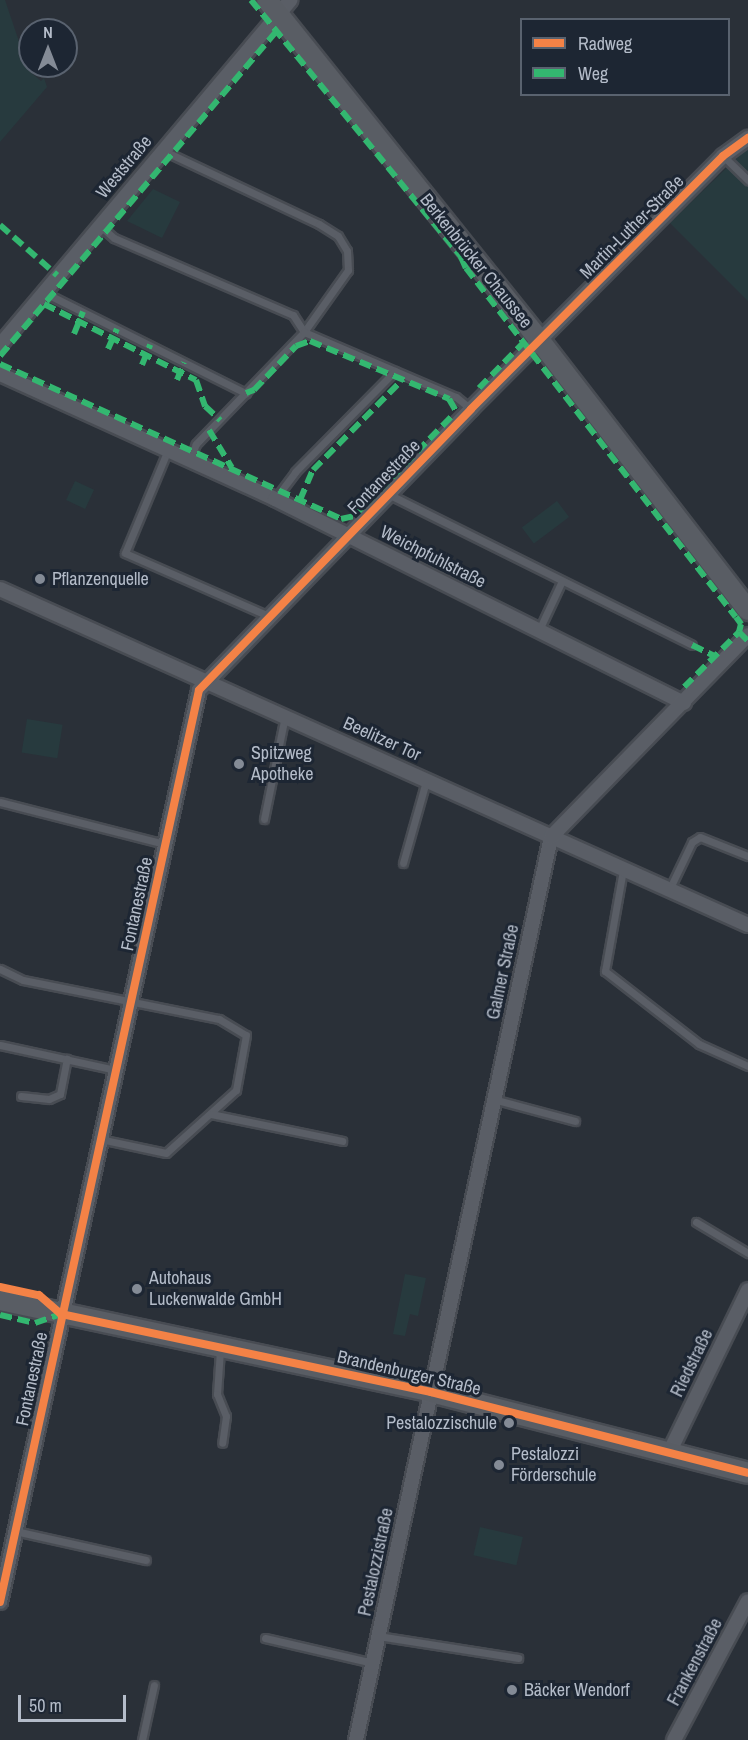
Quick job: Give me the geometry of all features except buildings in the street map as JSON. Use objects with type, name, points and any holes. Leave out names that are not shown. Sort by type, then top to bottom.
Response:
[{"type":"street","name":"Weststraße","points":[[0,345],[279,5]]},
{"type":"street","name":"Berkenbrücker Chaussee","points":[[279,5],[748,610]]},
{"type":"street","name":"Martin-Luther-Straße","points":[[540,341],[723,156],[748,138]]},
{"type":"street","name":"Fontanestraße","points":[[0,1602],[3,1576],[15,1531],[199,690],[471,409],[540,341]]},
{"type":"street","name":"Weichpfuhlstraße","points":[[0,374],[167,452],[275,499],[684,703]]},
{"type":"street","name":"Beelitzer Tor","points":[[0,589],[427,778],[623,870],[748,925]]},
{"type":"street","points":[[551,837],[748,635]]},
{"type":"street","name":"Galmer Straße","points":[[431,1392],[551,837]]},
{"type":"street","name":"Riedstraße","points":[[669,1453],[748,1290]]},
{"type":"street","name":"Brandenburger Straße","points":[[0,1300],[431,1392],[748,1473]]},
{"type":"street","name":"Pestalozzistraße","points":[[356,1740],[431,1392]]},
{"type":"street","name":"Frankenstraße","points":[[674,1740],[748,1601]]},
{"type":"lane","points":[[161,150],[338,236],[347,251],[348,270],[304,332],[196,444],[189,461]]},
{"type":"lane","points":[[723,156],[748,180]]},
{"type":"lane","points":[[99,225],[114,238],[292,315],[304,332],[456,397],[471,409]]},
{"type":"lane","points":[[43,292],[246,393]]},
{"type":"lane","points":[[275,499],[295,472],[395,371]]},
{"type":"lane","points":[[167,452],[125,553],[271,616]]},
{"type":"lane","points":[[388,494],[692,645]]},
{"type":"lane","points":[[539,630],[562,581]]},
{"type":"lane","points":[[264,819],[285,716]]},
{"type":"lane","points":[[403,863],[420,790],[427,778]]},
{"type":"lane","points":[[0,802],[165,844]]},
{"type":"lane","points":[[669,890],[692,842],[700,837],[748,856]]},
{"type":"lane","points":[[623,870],[605,970],[699,1044],[748,1066]]},
{"type":"lane","points":[[0,969],[23,980],[219,1019],[246,1035],[236,1090],[166,1153],[100,1139]]},
{"type":"lane","points":[[0,1045],[116,1070]]},
{"type":"lane","points":[[21,1096],[49,1099],[60,1094],[67,1059]]},
{"type":"lane","points":[[494,1099],[575,1121]]},
{"type":"lane","points":[[212,1114],[342,1141]]},
{"type":"lane","points":[[696,1222],[748,1252]]},
{"type":"lane","points":[[220,1347],[216,1382],[226,1416],[222,1443]]},
{"type":"lane","points":[[15,1531],[146,1560]]},
{"type":"lane","points":[[378,1636],[518,1658]]},
{"type":"lane","points":[[265,1638],[373,1663]]},
{"type":"lane","points":[[142,1740],[154,1685]]},
{"type":"green space","points":[[0,0],[5,0],[18,38],[18,78],[37,78],[41,81],[44,78],[47,87],[0,142]]},
{"type":"green space","points":[[748,147],[748,301],[670,223]]},
{"type":"green space","points":[[153,189],[180,202],[162,238],[127,221]]},
{"type":"green space","points":[[75,481],[94,490],[85,509],[66,500]]},
{"type":"green space","points":[[557,501],[569,517],[534,543],[522,527]]},
{"type":"green space","points":[[27,719],[63,725],[57,758],[22,753]]},
{"type":"green space","points":[[405,1274],[426,1278],[418,1316],[410,1314],[405,1336],[393,1334]]},
{"type":"green space","points":[[480,1527],[523,1537],[516,1565],[473,1555]]},
{"type":"marked path","points":[[251,0],[461,257],[466,268],[736,617],[741,624],[739,632],[748,641]]},
{"type":"marked path","points":[[0,356],[276,32]]},
{"type":"marked path","points":[[0,225],[57,275]]},
{"type":"marked path","points":[[44,304],[196,380],[205,406],[220,420]]},
{"type":"marked path","points":[[74,334],[83,312]]},
{"type":"marked path","points":[[108,349],[117,329]]},
{"type":"marked path","points":[[246,393],[254,390],[296,346],[310,341],[449,399],[456,411]]},
{"type":"marked path","points":[[479,388],[524,342]]},
{"type":"marked path","points":[[142,365],[150,345]]},
{"type":"marked path","points":[[177,380],[184,362]]},
{"type":"marked path","points":[[0,364],[341,519],[354,516],[454,414]]},
{"type":"marked path","points":[[300,500],[313,470],[403,379]]},
{"type":"marked path","points":[[209,430],[232,468]]},
{"type":"marked path","points":[[684,687],[739,632]]},
{"type":"marked path","points":[[692,645],[715,656]]},
{"type":"marked path","points":[[0,1315],[35,1323],[61,1314]]},
{"type":"cycle path","points":[[0,1602],[199,690],[471,409],[723,156],[748,138]]},
{"type":"cycle path","points":[[0,1287],[39,1295],[61,1314],[431,1392],[748,1473]]},
{"type":"place","name":"Pflanzenquelle","points":[[40,579]]},
{"type":"place","name":"Spitzweg Apotheke","points":[[239,764]]},
{"type":"place","name":"Autohaus Luckenwalde GmbH","points":[[137,1289]]},
{"type":"place","name":"Pestalozzischule","points":[[509,1423]]},
{"type":"place","name":"Pestalozzi Förderschule","points":[[499,1465]]},
{"type":"place","name":"Bäcker Wendorf","points":[[512,1690]]}]
